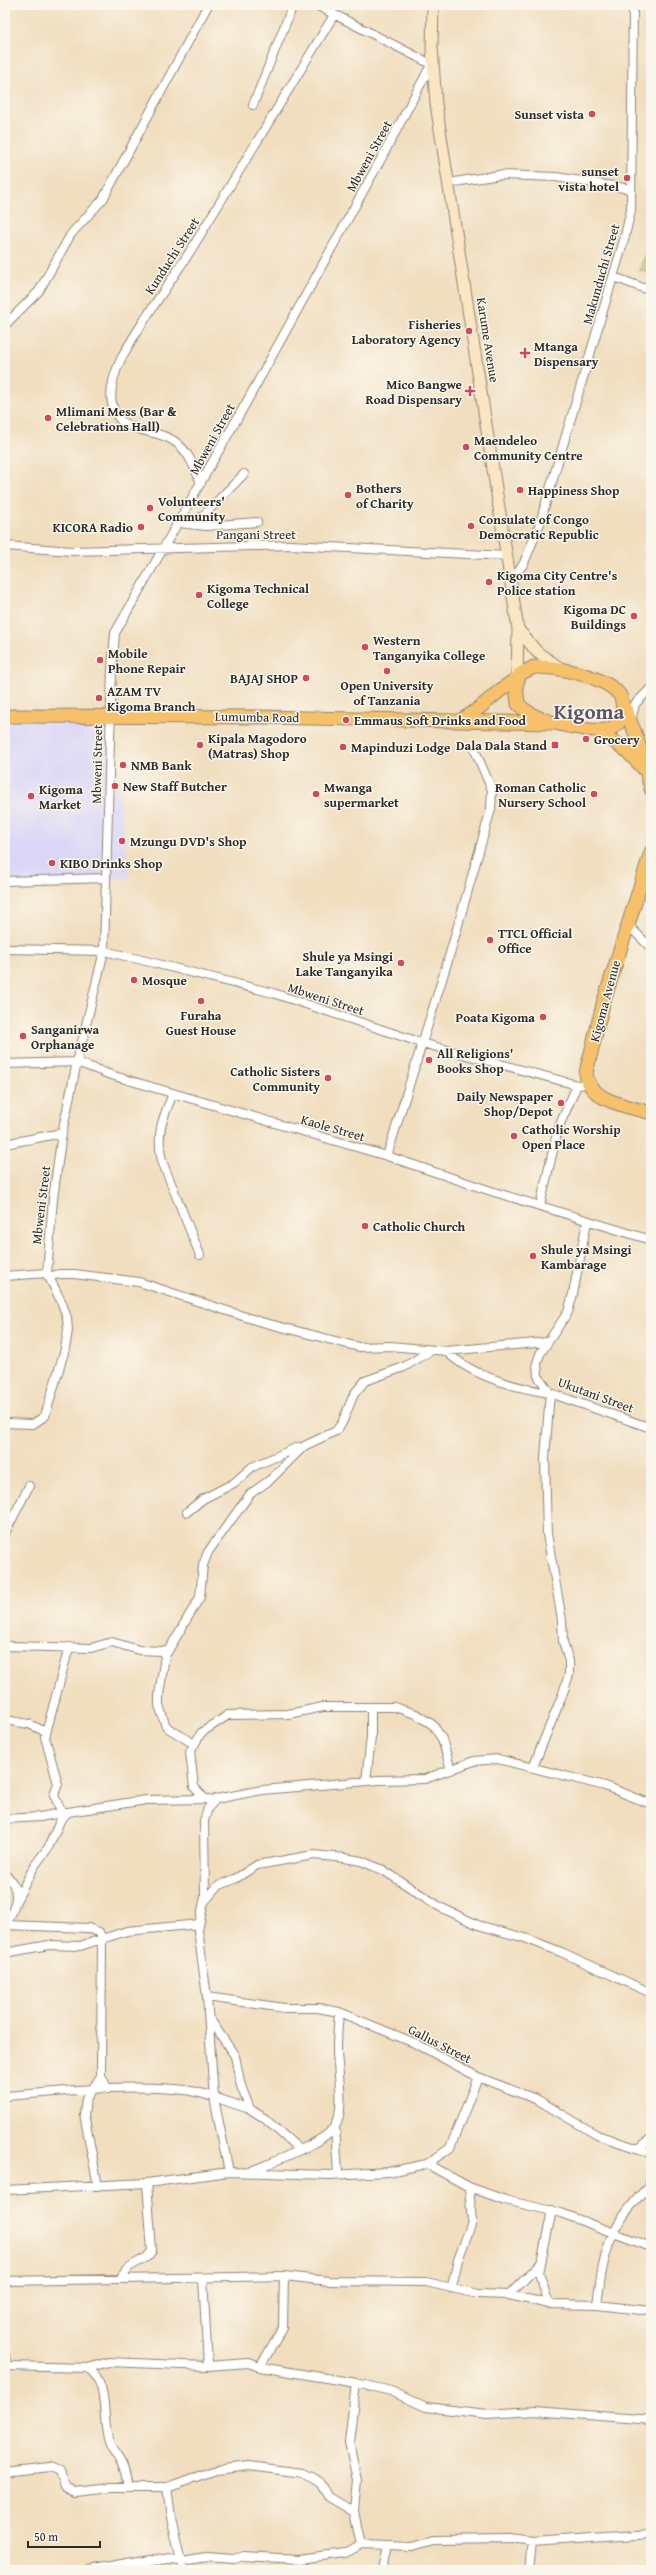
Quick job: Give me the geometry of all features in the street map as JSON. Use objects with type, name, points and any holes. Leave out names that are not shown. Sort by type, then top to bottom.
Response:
[{"type":"main road","name":"Lumumba Road","points":[[461,720],[483,708],[505,685],[517,679],[526,670],[534,667],[563,670],[609,686],[619,694],[622,702]]},
{"type":"main road","points":[[517,679],[516,695],[518,704],[530,714],[552,723],[599,731],[609,729],[618,723],[622,715],[622,702]]},
{"type":"main road","points":[[622,702],[631,723],[647,771],[651,789]]},
{"type":"main road","name":"Lumumba Road","points":[[5,716],[461,720],[552,723]]},
{"type":"main road","points":[[599,731],[626,750],[647,771]]},
{"type":"main road","name":"Kigoma Avenue","points":[[582,1084],[586,1074],[603,1004],[627,924],[651,852]]},
{"type":"main road","points":[[582,1084],[605,1099],[651,1113]]},
{"type":"street","points":[[5,325],[39,291],[71,234],[103,199],[208,5]]},
{"type":"street","points":[[253,105],[293,5]]},
{"type":"street","points":[[316,5],[432,62]]},
{"type":"street","name":"Karume Avenue","points":[[433,5],[432,62],[436,104],[518,629],[517,679]]},
{"type":"street","name":"Makunduchi Street","points":[[510,583],[524,563],[539,526],[614,277],[631,210],[633,5]]},
{"type":"street","name":"Kunduchi Street","points":[[201,483],[190,456],[175,442],[164,436],[132,428],[118,419],[112,404],[111,387],[120,361],[136,331],[186,257],[334,15]]},
{"type":"street","name":"Mbweni Street","points":[[48,1275],[52,1206],[62,1133],[77,1062],[104,952],[112,650],[115,633],[163,548],[179,523],[381,159],[432,62]]},
{"type":"street","points":[[448,183],[500,175],[556,177],[631,189]]},
{"type":"street","points":[[614,277],[651,291]]},
{"type":"street","points":[[194,525],[244,474]]},
{"type":"street","points":[[179,523],[222,526],[258,522]]},
{"type":"street","name":"Pangani Street","points":[[5,546],[72,551],[290,545],[507,556]]},
{"type":"street","points":[[518,629],[537,652],[563,670]]},
{"type":"street","points":[[631,723],[635,704],[651,688]]},
{"type":"street","points":[[386,1156],[449,957],[491,809],[492,790],[474,748]]},
{"type":"street","points":[[5,881],[106,878]]},
{"type":"street","points":[[627,924],[651,948]]},
{"type":"street","points":[[5,949],[104,952]]},
{"type":"street","name":"Mbweni Street","points":[[104,952],[200,974],[272,994],[422,1043],[582,1084]]},
{"type":"street","name":"Kaole Street","points":[[5,1064],[77,1062],[173,1094],[386,1156],[587,1221],[651,1240]]},
{"type":"street","points":[[540,1206],[558,1129],[582,1084]]},
{"type":"street","points":[[173,1094],[158,1133],[159,1147],[162,1161],[200,1255]]},
{"type":"street","points":[[5,1144],[62,1133]]},
{"type":"street","name":"Ukutani Street","points":[[587,1221],[573,1294],[568,1312],[547,1342],[537,1363],[538,1376],[550,1393],[651,1428]]},
{"type":"street","points":[[5,1276],[74,1274],[139,1282],[258,1321],[359,1347],[390,1346],[446,1351],[547,1342]]},
{"type":"street","points":[[5,1423],[33,1424],[45,1416],[63,1356],[68,1330],[68,1318],[57,1291],[48,1275]]},
{"type":"street","points":[[187,1512],[203,1498],[241,1478],[252,1467],[336,1431],[342,1423],[354,1394],[365,1380],[404,1367],[432,1350]]},
{"type":"street","points":[[446,1351],[465,1366],[493,1378],[530,1390],[550,1393],[546,1458],[547,1534],[562,1620],[563,1642],[570,1661],[569,1675],[562,1696],[533,1767]]},
{"type":"street","points":[[194,1744],[168,1728],[162,1717],[159,1695],[163,1664],[170,1648],[200,1597],[203,1565],[208,1552],[250,1494],[270,1480],[304,1446]]},
{"type":"street","points":[[5,1534],[29,1486]]},
{"type":"street","points":[[5,1646],[91,1648],[112,1642],[139,1650],[162,1651],[170,1648]]},
{"type":"street","points":[[65,1812],[54,1795],[58,1784],[46,1742],[46,1732],[70,1647]]},
{"type":"street","points":[[204,1799],[194,1787],[190,1752],[202,1733],[228,1715],[288,1714],[323,1707],[394,1707],[416,1714],[433,1725],[442,1739],[451,1770]]},
{"type":"street","points":[[366,1781],[371,1737],[371,1708]]},
{"type":"street","points":[[5,1720],[29,1724],[46,1732]]},
{"type":"street","points":[[5,1819],[40,1818],[65,1812],[146,1800],[216,1800],[258,1790],[366,1781],[425,1779],[486,1759],[533,1767],[605,1786],[651,1804]]},
{"type":"street","points":[[216,1800],[208,1808],[204,1821],[204,1902],[199,1924],[207,1997],[214,2098],[228,2172]]},
{"type":"street","points":[[14,1905],[36,1865],[48,1848],[65,1812]]},
{"type":"street","points":[[204,1902],[218,1886],[235,1879],[257,1865],[314,1855],[361,1861],[383,1870],[440,1906],[478,1925],[525,1938],[562,1952],[651,1993]]},
{"type":"street","points":[[5,1874],[16,1885],[17,1892],[6,1926],[88,1928],[99,1932],[102,1938],[101,2076],[108,2089]]},
{"type":"street","points":[[5,1955],[10,1952],[49,1944],[80,1946],[127,1931],[199,1924]]},
{"type":"street","name":"Gallus Street","points":[[207,1997],[284,2008],[318,2008],[339,2012],[417,2044],[478,2077],[538,2100],[597,2135],[640,2148],[651,2153]]},
{"type":"street","points":[[247,2173],[299,2149],[330,2132],[335,2126],[339,2117],[340,2094],[337,2049],[339,2012]]},
{"type":"street","points":[[208,2018],[235,2056],[242,2086],[250,2109]]},
{"type":"street","points":[[98,2186],[84,2114],[86,2099],[101,2076]]},
{"type":"street","points":[[5,2190],[147,2183],[228,2172],[338,2174],[388,2172],[428,2164],[442,2156],[450,2148],[478,2077]]},
{"type":"street","points":[[5,2096],[108,2089],[187,2090],[250,2109],[264,2118],[299,2149]]},
{"type":"street","points":[[335,2126],[338,2174]]},
{"type":"street","points":[[640,2148],[651,2138]]},
{"type":"street","points":[[428,2164],[469,2187],[505,2200],[552,2210],[651,2247]]},
{"type":"street","points":[[120,2279],[129,2267],[147,2257],[152,2251],[147,2183]]},
{"type":"street","points":[[597,2305],[600,2276],[612,2232],[629,2206],[650,2183]]},
{"type":"street","points":[[452,2286],[458,2260],[472,2222],[469,2187]]},
{"type":"street","points":[[549,2304],[539,2274],[539,2265],[552,2210]]},
{"type":"street","points":[[509,2296],[539,2265]]},
{"type":"street","points":[[5,2281],[284,2276],[329,2281],[426,2282],[452,2286],[478,2294],[509,2296],[549,2304],[597,2305],[651,2311]]},
{"type":"street","points":[[260,2367],[283,2327],[284,2276]]},
{"type":"street","points":[[203,2278],[208,2366]]},
{"type":"street","points":[[5,2356],[6,2366],[88,2368],[108,2362],[208,2366],[248,2362],[260,2367],[356,2383],[396,2393],[426,2407],[487,2414],[535,2411],[651,2420]]},
{"type":"street","points":[[88,2368],[97,2374],[101,2383],[105,2426],[109,2444],[121,2462],[128,2487]]},
{"type":"street","points":[[356,2383],[349,2443],[357,2480],[354,2512],[361,2544]]},
{"type":"street","points":[[5,2472],[51,2467],[60,2471],[65,2487],[73,2491],[128,2487],[166,2487],[216,2470],[249,2466],[293,2471],[312,2477],[320,2482],[330,2497],[354,2512]]},
{"type":"street","points":[[166,2487],[170,2517],[181,2561],[181,2570]]},
{"type":"street","points":[[88,2570],[150,2559],[181,2561],[245,2556],[305,2558],[346,2553],[361,2544],[399,2547],[432,2540],[511,2539],[532,2542],[651,2534]]},
{"type":"street","points":[[529,2570],[532,2542]]},
{"type":"street","points":[[383,2570],[388,2545]]},
{"type":"shaded area","points":[[110,712],[129,878],[5,884],[5,718]]},
{"type":"green space","points":[[647,247],[651,248],[651,273],[640,270]]},
{"type":"place","name":"Sunset vista","points":[[592,114]]},
{"type":"place","name":"sunset vista hotel","points":[[627,178]]},
{"type":"place","name":"Fisheries Laboratory Agency","points":[[469,331]]},
{"type":"place","name":"Mtanga Dispensary","points":[[525,353]]},
{"type":"place","name":"Mico Bangwe Road Dispensary","points":[[470,391]]},
{"type":"place","name":"Mlimani Mess (Bar & Celebrations Hall)","points":[[48,418]]},
{"type":"place","name":"Maendeleo Community Centre","points":[[466,447]]},
{"type":"place","name":"Happiness Shop","points":[[520,490]]},
{"type":"place","name":"Bothers of Charity","points":[[348,495]]},
{"type":"place","name":"Volunteers' Community","points":[[150,508]]},
{"type":"place","name":"Consulate of Congo Democratic Republic","points":[[471,526]]},
{"type":"place","name":"KICORA Radio","points":[[141,527]]},
{"type":"place","name":"Kigoma City Centre's Police station","points":[[489,582]]},
{"type":"place","name":"Kigoma Technical College","points":[[199,595]]},
{"type":"place","name":"Kigoma DC Buildings","points":[[634,616]]},
{"type":"place","name":"Western Tanganyika College","points":[[365,647]]},
{"type":"place","name":"Mobile Phone Repair","points":[[100,660]]},
{"type":"place","name":"Open University of Tanzania","points":[[387,671]]},
{"type":"place","name":"BAJAJ SHOP","points":[[306,678]]},
{"type":"place","name":"AZAM TV Kigoma Branch","points":[[99,698]]},
{"type":"place","name":"Emmaus Soft Drinks and Food","points":[[346,720]]},
{"type":"place","name":"Grocery","points":[[586,739]]},
{"type":"place","name":"Kipala Magodoro (Matras) Shop","points":[[200,745]]},
{"type":"place","name":"Dala Dala Stand","points":[[555,745]]},
{"type":"place","name":"Mapinduzi Lodge","points":[[343,747]]},
{"type":"place","name":"NMB Bank","points":[[123,765]]},
{"type":"place","name":"New Staff Butcher","points":[[115,786]]},
{"type":"place","name":"Mwanga supermarket","points":[[316,794]]},
{"type":"place","name":"Roman Catholic Nursery School","points":[[594,794]]},
{"type":"place","name":"Kigoma Market","points":[[31,796]]},
{"type":"place","name":"Mzungu DVD's Shop","points":[[122,841]]},
{"type":"place","name":"KIBO Drinks Shop","points":[[52,863]]},
{"type":"place","name":"TTCL Official Office","points":[[490,940]]},
{"type":"place","name":"Shule ya Msingi Lake Tanganyika","points":[[401,963]]},
{"type":"place","name":"Mosque","points":[[134,980]]},
{"type":"place","name":"Furaha Guest House","points":[[201,1001]]},
{"type":"place","name":"Poata Kigoma","points":[[543,1017]]},
{"type":"place","name":"Sanganirwa Orphanage","points":[[23,1036]]},
{"type":"place","name":"All Religions' Books Shop","points":[[429,1060]]},
{"type":"place","name":"Catholic Sisters Community","points":[[328,1078]]},
{"type":"place","name":"Daily Newspaper Shop/Depot","points":[[561,1103]]},
{"type":"place","name":"Catholic Worship Open Place","points":[[514,1136]]},
{"type":"place","name":"Catholic Church","points":[[365,1226]]},
{"type":"place","name":"Shule ya Msingi Kambarage","points":[[533,1256]]},
{"type":"district","name":"Kigoma","points":[[589,711]]}]
